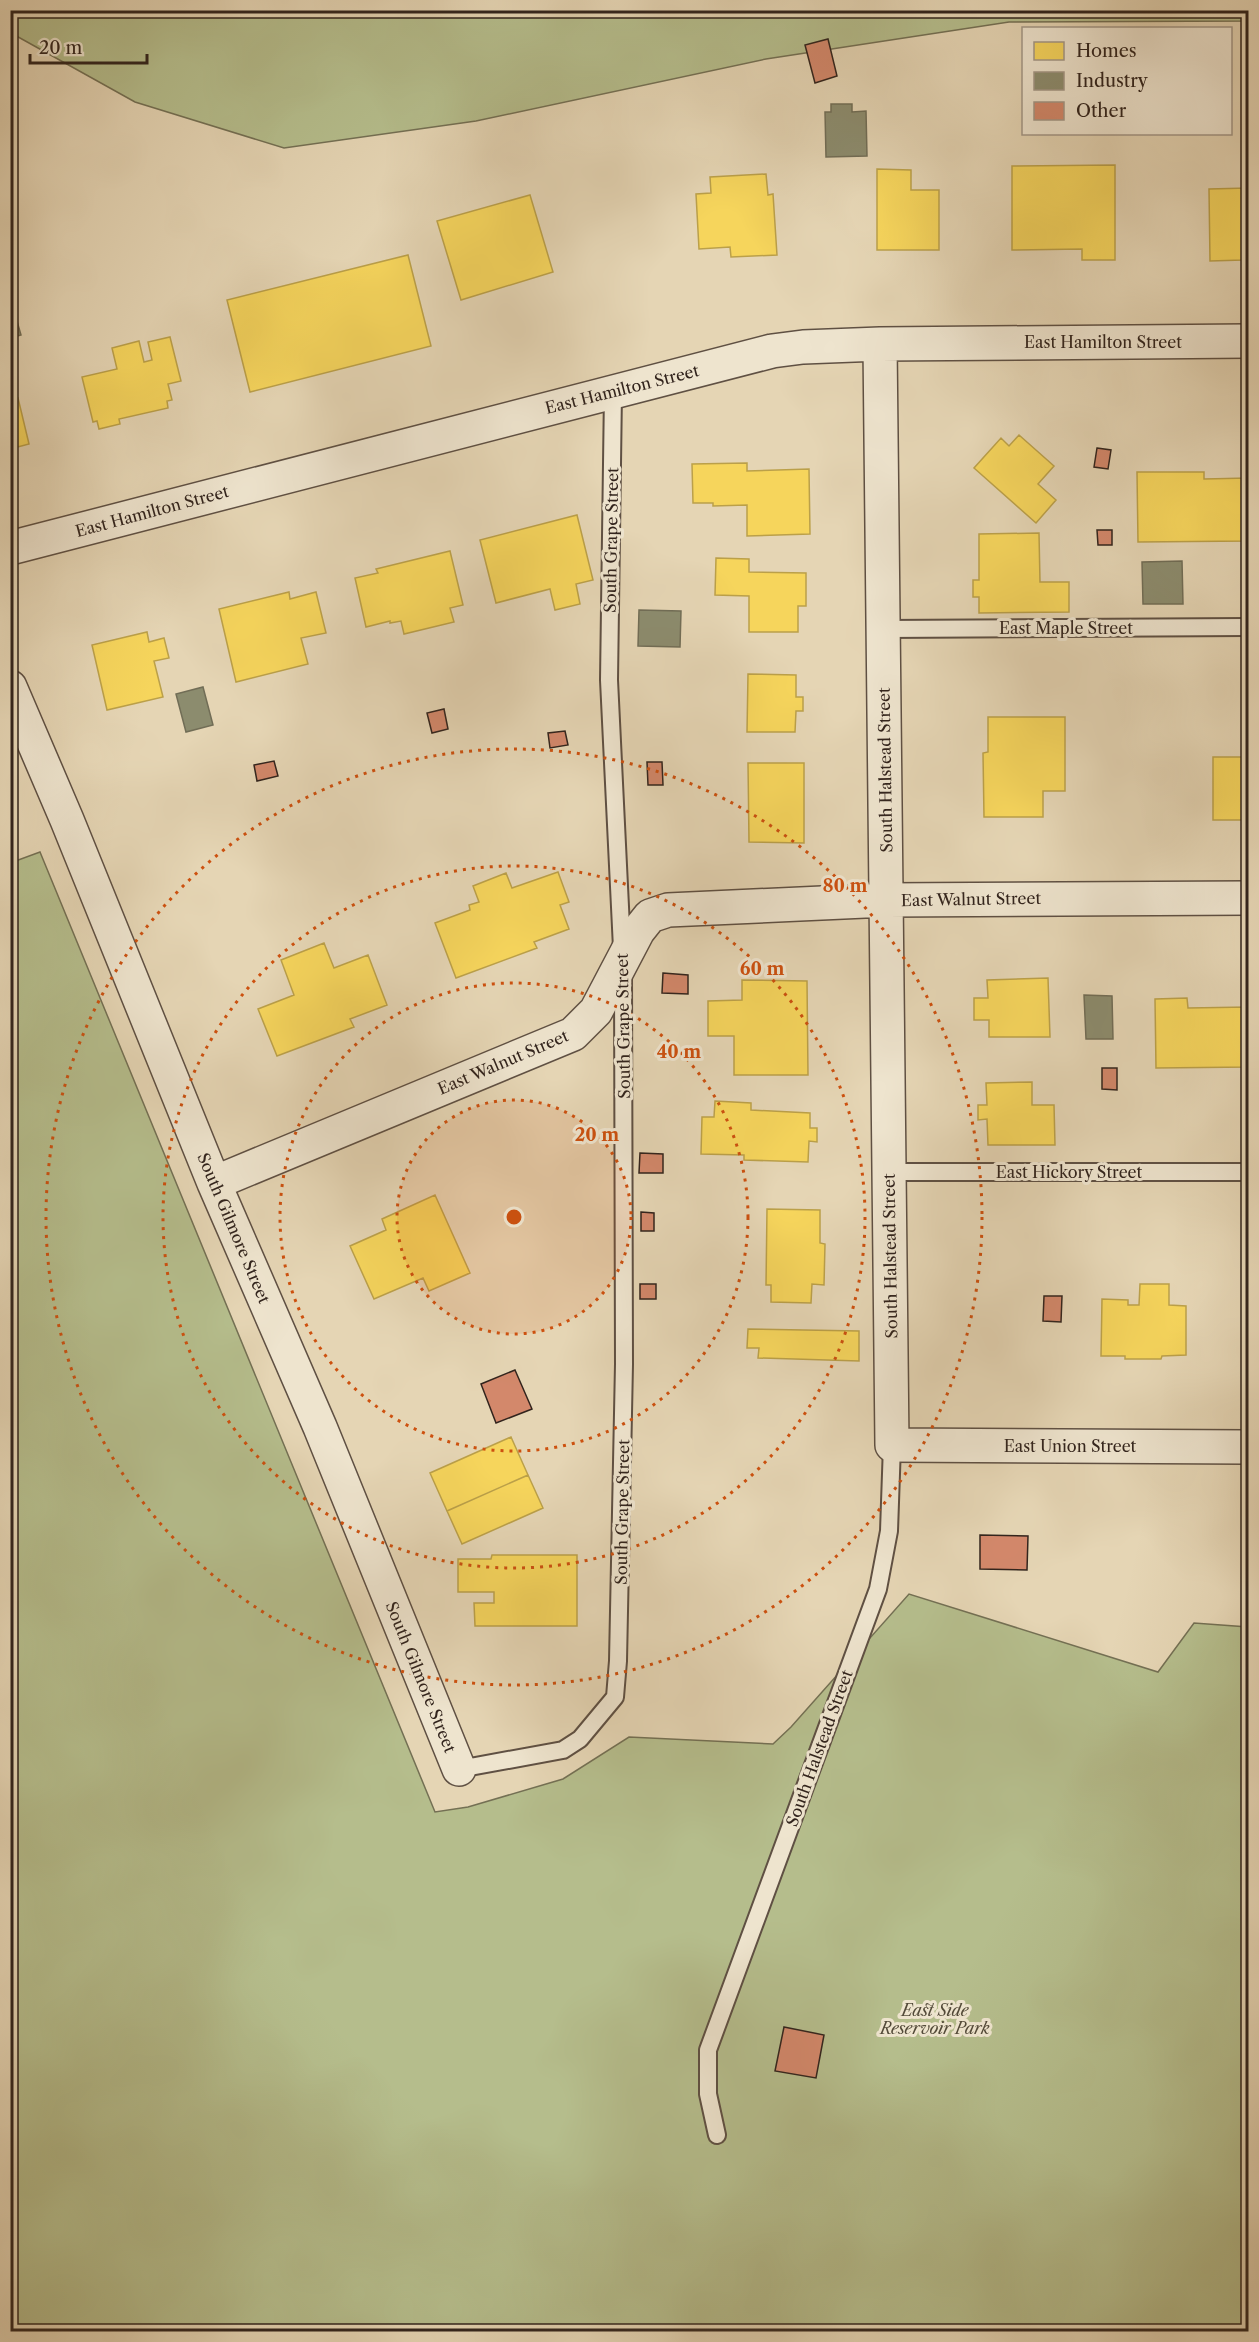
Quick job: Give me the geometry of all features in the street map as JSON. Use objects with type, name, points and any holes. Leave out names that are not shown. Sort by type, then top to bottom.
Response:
[{"type":"street","name":"East Hamilton Street","points":[[10,548],[772,351],[803,347],[880,344],[1248,341]]},
{"type":"street","name":"South Halstead Street","points":[[880,344],[892,1445]]},
{"type":"street","name":"South Gilmore Street","points":[[10,687],[68,820],[214,1183],[320,1426],[459,1769]]},
{"type":"street","name":"East Walnut Street","points":[[214,1183],[573,1034],[596,1011],[638,931],[650,916],[668,910],[887,900],[1248,898]]},
{"type":"street","name":"East Union Street","points":[[892,1445],[1248,1447]]},
{"type":"lane","name":"South Grape Street","points":[[459,1769],[563,1750],[580,1739],[615,1697],[618,1661],[624,1364],[623,959],[609,680],[613,392]]},
{"type":"lane","name":"East Maple Street","points":[[884,629],[1248,627]]},
{"type":"lane","name":"East Hickory Street","points":[[889,1172],[1248,1172]]},
{"type":"lane","name":"South Halstead Street","points":[[717,2135],[708,2094],[708,2050],[878,1589],[890,1531],[892,1445]]},
{"type":"green space","points":[[11,10],[1248,11],[1248,21],[1009,22],[766,59],[476,121],[284,148],[135,102],[11,33]]},
{"type":"green space","name":"East Side Reservoir Park","points":[[40,852],[435,1812],[468,1807],[563,1779],[629,1737],[773,1744],[791,1727],[909,1594],[1158,1672],[1194,1623],[1248,1627],[1248,2331],[11,2332],[10,863]]},
{"type":"building: Homes","points":[[1115,165],[1115,260],[1082,260],[1082,249],[1012,250],[1012,166]]},
{"type":"building: Homes","points":[[877,169],[911,170],[911,190],[939,190],[939,250],[877,250]]},
{"type":"building: Homes","points":[[766,174],[768,195],[773,194],[777,255],[731,257],[730,247],[699,249],[696,194],[711,193],[710,177]]},
{"type":"building: Homes","points":[[1248,188],[1248,251],[1243,251],[1243,260],[1210,261],[1209,189]]},
{"type":"building: Homes","points":[[530,195],[553,272],[461,300],[437,221]]},
{"type":"building: Homes","points":[[408,255],[431,346],[250,392],[227,300]]},
{"type":"building: Homes","points":[[170,337],[181,381],[168,384],[172,400],[167,401],[168,408],[119,419],[120,424],[99,429],[97,421],[93,422],[82,377],[117,369],[112,348],[139,341],[144,362],[152,360],[148,342]]},
{"type":"building: Homes","points":[[18,398],[29,444],[10,449],[10,400]]},
{"type":"building: Homes","points":[[1019,435],[1054,466],[1038,484],[1056,500],[1036,523],[974,468],[1001,438],[1009,446]]},
{"type":"building: Homes","points":[[747,463],[747,471],[809,469],[810,534],[747,536],[747,505],[713,506],[713,503],[693,503],[692,464]]},
{"type":"building: Homes","points":[[1137,472],[1204,472],[1204,479],[1248,478],[1248,541],[1138,542]]},
{"type":"building: Homes","points":[[577,515],[593,580],[576,584],[580,604],[555,610],[550,589],[496,603],[480,540]]},
{"type":"building: Homes","points":[[1039,533],[1040,582],[1069,582],[1069,612],[979,613],[979,597],[973,597],[973,580],[979,580],[979,534]]},
{"type":"building: Homes","points":[[450,551],[463,605],[450,608],[454,622],[404,634],[401,621],[390,623],[390,621],[366,627],[355,578],[378,573],[376,569]]},
{"type":"building: Homes","points":[[716,558],[749,559],[749,572],[806,573],[806,606],[798,606],[798,632],[749,632],[749,596],[715,595]]},
{"type":"building: Homes","points":[[289,592],[290,599],[316,592],[326,633],[301,638],[308,664],[236,682],[219,609]]},
{"type":"building: Homes","points":[[147,632],[149,642],[164,638],[169,658],[154,661],[163,697],[107,710],[92,645]]},
{"type":"building: Homes","points":[[748,674],[796,675],[796,697],[803,697],[803,711],[796,711],[795,732],[747,732]]},
{"type":"building: Homes","points":[[988,717],[1065,717],[1065,791],[1043,791],[1043,817],[984,817],[983,753],[988,752]]},
{"type":"building: Homes","points":[[1213,757],[1248,757],[1248,820],[1213,820]]},
{"type":"building: Homes","points":[[748,763],[804,763],[804,843],[749,842]]},
{"type":"building: Homes","points":[[558,872],[569,902],[560,905],[569,929],[534,942],[537,948],[456,978],[435,923],[470,910],[469,905],[479,902],[473,886],[506,873],[512,888]]},
{"type":"building: Homes","points":[[324,943],[334,968],[368,955],[387,1005],[350,1019],[354,1027],[277,1056],[258,1009],[294,995],[281,960]]},
{"type":"building: Homes","points":[[1048,978],[1050,1037],[989,1037],[989,1020],[974,1020],[974,998],[988,998],[987,980]]},
{"type":"building: Homes","points":[[742,980],[807,981],[808,1075],[734,1075],[734,1036],[708,1036],[708,1001],[742,1000]]},
{"type":"building: Homes","points":[[1187,998],[1188,1008],[1248,1007],[1248,1067],[1156,1068],[1155,999]]},
{"type":"building: Homes","points":[[1032,1082],[1032,1105],[1054,1105],[1055,1145],[988,1145],[987,1119],[978,1120],[978,1105],[987,1105],[986,1083]]},
{"type":"building: Homes","points":[[715,1101],[751,1103],[751,1110],[810,1113],[810,1128],[817,1128],[817,1142],[809,1141],[808,1162],[744,1160],[744,1155],[701,1154],[702,1117],[714,1117]]},
{"type":"building: Homes","points":[[435,1195],[470,1273],[429,1291],[423,1278],[374,1299],[350,1246],[386,1230],[382,1219]]},
{"type":"building: Homes","points":[[767,1209],[820,1210],[820,1243],[825,1244],[824,1285],[812,1284],[811,1303],[771,1302],[771,1285],[766,1285]]},
{"type":"building: Homes","points":[[1140,1284],[1169,1284],[1169,1305],[1186,1306],[1186,1355],[1162,1356],[1161,1359],[1101,1356],[1102,1299],[1128,1300],[1128,1305],[1139,1305]]},
{"type":"building: Homes","points":[[748,1329],[859,1331],[859,1361],[758,1358],[759,1348],[747,1348]]},
{"type":"building: Homes","points":[[511,1437],[528,1475],[447,1511],[430,1473]]},
{"type":"building: Homes","points":[[528,1475],[543,1508],[462,1544],[447,1511]]},
{"type":"building: Homes","points":[[492,1555],[577,1555],[577,1626],[475,1626],[474,1603],[494,1603],[494,1592],[458,1592],[458,1559],[491,1559]]},
{"type":"building: Industry","points":[[831,104],[852,104],[852,112],[866,111],[867,156],[826,157],[825,112],[831,112]]},
{"type":"building: Industry","points":[[10,297],[21,335],[10,338]]},
{"type":"building: Industry","points":[[1182,561],[1183,604],[1143,604],[1142,562]]},
{"type":"building: Industry","points":[[639,610],[681,611],[680,647],[638,646]]},
{"type":"building: Industry","points":[[203,687],[213,725],[186,732],[176,694]]},
{"type":"building: Industry","points":[[1084,995],[1112,996],[1113,1039],[1086,1039]]},
{"type":"building: Other","points":[[828,39],[837,76],[815,83],[805,45]]},
{"type":"building: Other","points":[[1097,448],[1111,450],[1108,469],[1094,467]]},
{"type":"building: Other","points":[[1097,530],[1112,530],[1112,545],[1098,545]]},
{"type":"building: Other","points":[[444,709],[448,729],[432,733],[427,713]]},
{"type":"building: Other","points":[[565,731],[568,745],[550,748],[548,733]]},
{"type":"building: Other","points":[[274,761],[278,776],[257,781],[254,765]]},
{"type":"building: Other","points":[[647,762],[662,762],[663,785],[648,785]]},
{"type":"building: Other","points":[[663,973],[688,975],[688,994],[662,993]]},
{"type":"building: Other","points":[[1102,1068],[1117,1068],[1117,1090],[1102,1089]]},
{"type":"building: Other","points":[[640,1153],[663,1154],[663,1173],[639,1173]]},
{"type":"building: Other","points":[[641,1212],[654,1213],[654,1231],[641,1231]]},
{"type":"building: Other","points":[[640,1284],[656,1284],[656,1299],[640,1299]]},
{"type":"building: Other","points":[[1044,1296],[1062,1296],[1061,1322],[1043,1321]]},
{"type":"building: Other","points":[[515,1370],[532,1409],[496,1423],[481,1384]]},
{"type":"building: Other","points":[[980,1535],[1028,1536],[1027,1570],[980,1569]]},
{"type":"building: Other","points":[[784,2027],[824,2035],[816,2078],[775,2071]]}]
